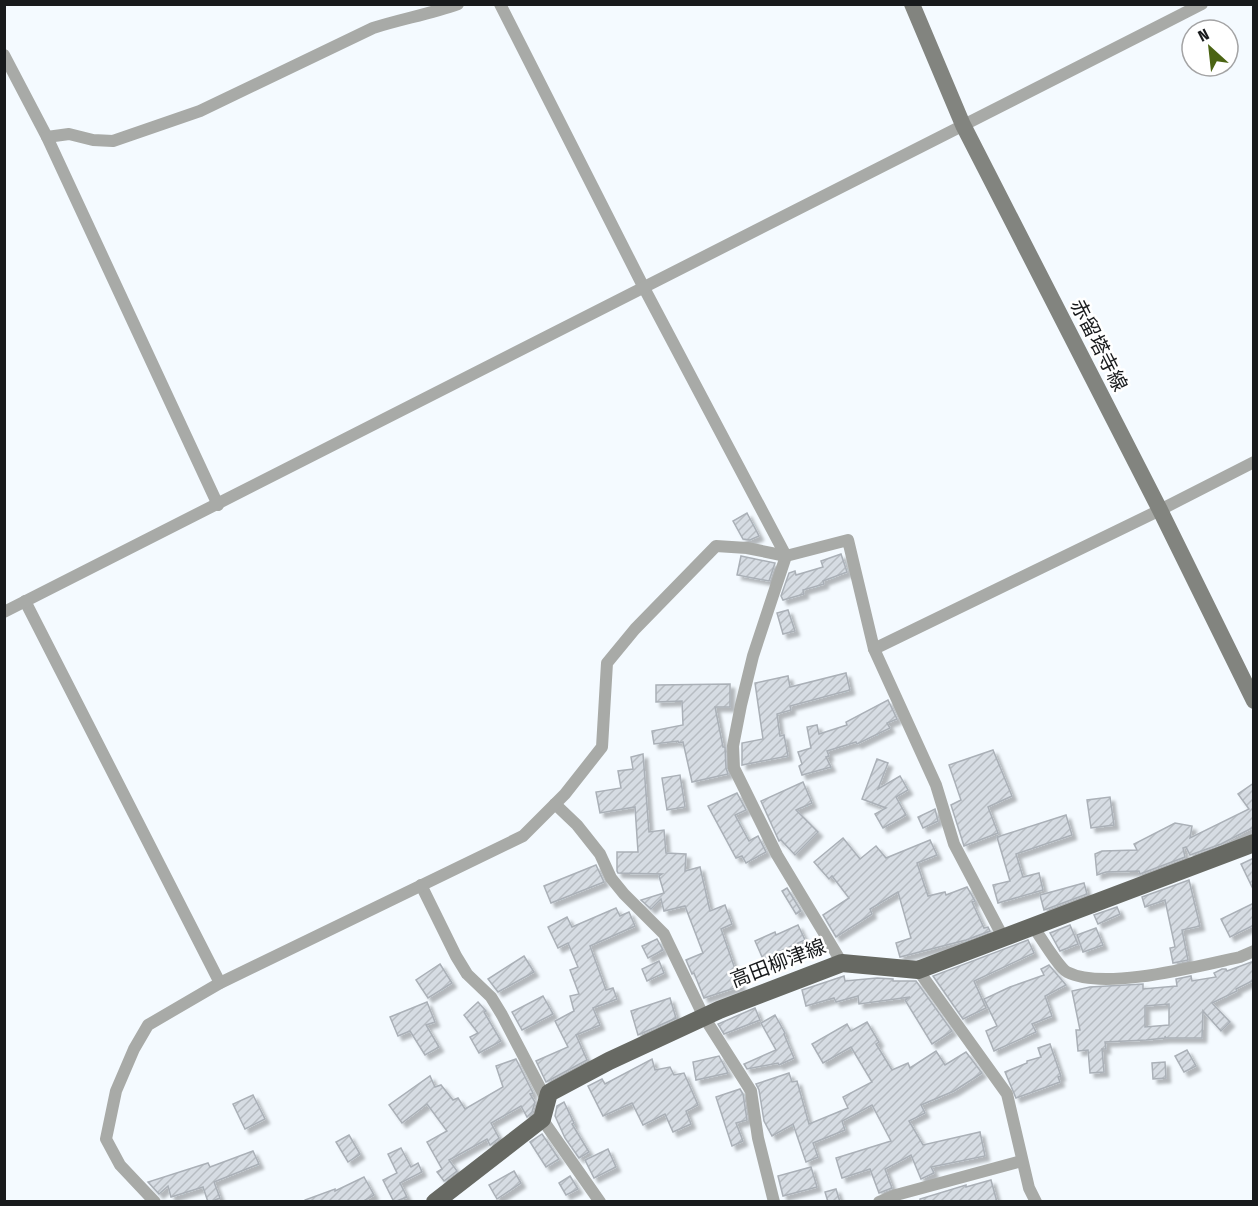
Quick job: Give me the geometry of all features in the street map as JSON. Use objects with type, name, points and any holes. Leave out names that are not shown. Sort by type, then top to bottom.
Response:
[{"type":"main road","name":"赤留塔寺線","points":[[912,4],[963,125],[1160,510],[1254,702]]},
{"type":"main road","name":"高田柳津線","points":[[435,1202],[545,1110],[549,1093],[609,1061],[704,1017],[842,963],[918,970],[1254,843]]},
{"type":"street","points":[[47,137],[69,134],[93,140],[113,141],[200,111],[373,28],[402,19],[432,14],[458,4]]},
{"type":"street","points":[[500,4],[643,286],[786,556],[753,656],[733,746],[734,768],[777,855],[842,963]]},
{"type":"street","points":[[4,612],[1202,4]]},
{"type":"street","points":[[4,55],[47,137],[218,505]]},
{"type":"street","points":[[874,649],[1254,462]]},
{"type":"street","points":[[155,1202],[120,1165],[106,1139],[116,1090],[134,1049],[148,1025],[220,983],[523,836],[565,794],[602,747],[607,663],[635,628],[716,546],[747,548],[786,556],[848,540],[874,649],[936,785],[954,844],[1004,939]]},
{"type":"street","points":[[25,602],[220,983]]},
{"type":"street","points":[[555,804],[577,825],[600,855],[612,878],[624,894],[664,934],[704,1017],[751,1091],[758,1138],[774,1202]]},
{"type":"street","points":[[421,885],[467,974],[491,998],[502,1015],[545,1110],[600,1202]]},
{"type":"street","points":[[1034,928],[1065,971],[1091,980],[1153,975],[1240,957],[1254,951]]},
{"type":"street","points":[[918,970],[1007,1094],[1029,1188],[1036,1202]]},
{"type":"street","points":[[879,1202],[896,1195],[1022,1161]]},
{"type":"building","points":[[747,513],[759,536],[750,540],[743,539],[733,521]]},
{"type":"building","points":[[841,554],[847,572],[823,581],[824,584],[803,590],[804,594],[783,600],[781,596],[789,573],[795,571],[796,575],[823,567],[821,561]]},
{"type":"building","points":[[741,556],[775,563],[769,581],[737,575]]},
{"type":"building","points":[[788,610],[795,631],[783,634],[777,613]]},
{"type":"building","points":[[846,673],[850,690],[790,706],[791,710],[777,714],[780,736],[784,735],[788,756],[742,765],[742,743],[763,739],[755,683],[788,676],[790,687]]},
{"type":"building","points":[[730,684],[730,707],[715,707],[723,747],[725,747],[728,774],[692,782],[683,742],[654,744],[652,731],[683,725],[682,701],[656,702],[656,685]]},
{"type":"building","points":[[888,700],[897,719],[887,723],[890,728],[857,744],[856,742],[827,751],[829,756],[826,757],[831,767],[802,775],[799,766],[802,764],[798,752],[811,748],[807,727],[817,725],[819,734],[847,725],[846,722]]},
{"type":"building","points":[[993,750],[1012,796],[988,807],[998,833],[964,846],[951,805],[961,800],[949,765]]},
{"type":"building","points":[[643,754],[649,832],[664,830],[666,853],[686,854],[685,871],[700,867],[710,911],[725,905],[732,924],[721,929],[741,986],[704,998],[686,960],[703,953],[685,906],[664,911],[661,899],[651,909],[641,900],[664,893],[659,876],[662,874],[618,873],[617,871],[617,852],[638,852],[635,807],[600,813],[596,792],[621,788],[618,771],[633,769],[631,757]]},
{"type":"building","points":[[877,759],[888,763],[878,789],[900,776],[908,790],[896,797],[906,815],[883,828],[875,814],[886,808],[862,799]]},
{"type":"building","points":[[680,775],[685,807],[667,810],[662,778]]},
{"type":"building","points":[[803,782],[812,803],[796,810],[818,832],[795,855],[781,840],[779,841],[761,801]]},
{"type":"building","points":[[1254,783],[1254,827],[1221,844],[1190,855],[1186,847],[1183,848],[1185,857],[1140,874],[1139,871],[1106,872],[1097,875],[1095,854],[1102,851],[1137,850],[1134,844],[1175,823],[1192,826],[1190,838],[1249,809],[1238,794]]},
{"type":"building","points":[[737,793],[746,810],[735,815],[749,841],[758,836],[766,852],[746,863],[742,856],[736,858],[708,806]]},
{"type":"building","points":[[1110,797],[1114,825],[1091,828],[1087,800]]},
{"type":"building","points":[[935,809],[938,821],[923,828],[918,817]]},
{"type":"building","points":[[1066,815],[1072,835],[1016,854],[1023,877],[1039,873],[1043,890],[998,903],[993,885],[1010,881],[997,837]]},
{"type":"building","points":[[843,838],[860,859],[876,846],[886,858],[930,840],[937,855],[917,863],[928,896],[945,892],[946,895],[967,887],[975,901],[972,902],[984,928],[988,927],[990,931],[966,940],[900,957],[896,943],[911,938],[898,892],[870,909],[872,914],[836,937],[823,915],[849,898],[832,876],[829,879],[814,862]]},
{"type":"building","points":[[1254,858],[1254,891],[1241,864]]},
{"type":"building","points":[[596,865],[604,882],[551,903],[544,886]]},
{"type":"building","points":[[1189,880],[1200,926],[1182,930],[1188,960],[1173,963],[1170,948],[1175,947],[1165,900],[1145,907],[1142,897]]},
{"type":"building","points":[[1084,883],[1087,894],[1044,910],[1040,895]]},
{"type":"building","points":[[787,888],[801,911],[796,914],[782,891]]},
{"type":"building","points":[[1254,903],[1254,925],[1230,937],[1221,919]]},
{"type":"building","points":[[1117,907],[1120,914],[1098,924],[1094,915]]},
{"type":"building","points":[[616,908],[620,916],[629,912],[635,926],[590,946],[606,990],[613,988],[617,999],[593,1008],[600,1025],[576,1035],[587,1060],[546,1082],[536,1061],[568,1047],[555,1021],[574,1011],[570,996],[579,994],[570,970],[578,967],[568,943],[558,948],[548,927],[567,917],[572,927]]},
{"type":"building","points":[[798,925],[805,940],[763,959],[755,941]]},
{"type":"building","points":[[1070,925],[1078,944],[1060,951],[1050,933]]},
{"type":"building","points":[[1096,928],[1103,945],[1083,952],[1077,935]]},
{"type":"building","points":[[657,939],[663,950],[648,958],[642,946]]},
{"type":"building","points":[[1028,940],[1034,953],[974,981],[986,1008],[963,1019],[933,976]]},
{"type":"building","points":[[524,956],[534,972],[498,992],[488,979]]},
{"type":"building","points":[[659,961],[664,973],[647,981],[642,969]]},
{"type":"building","points":[[1254,961],[1254,980],[1212,1003],[1230,1022],[1221,1031],[1203,1011],[1202,1038],[1166,1038],[1165,1036],[1165,1038],[1146,1040],[1105,1042],[1106,1049],[1102,1049],[1104,1072],[1090,1073],[1088,1050],[1078,1051],[1076,1030],[1080,1030],[1072,991],[1090,987],[1143,984],[1143,989],[1177,986],[1176,979],[1191,976],[1192,981],[1216,977],[1214,973],[1222,969],[1227,971]],"holes":[[[1169,1004],[1169,1025],[1145,1027],[1145,1006]]]},
{"type":"building","points":[[440,964],[452,983],[428,998],[416,980]]},
{"type":"building","points":[[1049,965],[1066,985],[1045,996],[1052,1016],[1032,1024],[1036,1032],[994,1051],[986,1031],[997,1026],[984,999],[1044,975],[1041,969]]},
{"type":"building","points":[[844,976],[845,981],[877,978],[916,981],[952,1031],[932,1044],[905,1000],[910,997],[859,1004],[858,996],[836,1002],[834,998],[806,1006],[802,990]]},
{"type":"building","points":[[543,996],[553,1014],[522,1030],[512,1012]]},
{"type":"building","points":[[670,998],[676,1018],[638,1035],[631,1011]]},
{"type":"building","points":[[427,1002],[435,1022],[426,1025],[439,1047],[425,1055],[410,1031],[398,1036],[390,1017]]},
{"type":"building","points":[[478,1002],[486,1011],[484,1012],[501,1041],[479,1053],[470,1037],[478,1033],[464,1015]]},
{"type":"building","points":[[755,1008],[760,1020],[724,1034],[718,1024]]},
{"type":"building","points":[[775,1015],[785,1033],[794,1058],[779,1065],[778,1063],[747,1069],[744,1064],[776,1050],[761,1023]]},
{"type":"building","points":[[867,1022],[879,1042],[876,1044],[892,1070],[908,1063],[910,1068],[936,1051],[945,1065],[966,1052],[982,1073],[954,1091],[921,1105],[925,1113],[909,1121],[923,1145],[980,1132],[985,1156],[931,1167],[934,1173],[921,1179],[911,1155],[885,1169],[892,1188],[879,1193],[870,1169],[842,1178],[836,1158],[891,1141],[872,1105],[842,1121],[845,1130],[813,1143],[818,1157],[806,1162],[793,1124],[772,1136],[764,1121],[756,1084],[789,1073],[792,1082],[797,1081],[809,1124],[848,1108],[843,1097],[872,1082],[851,1047],[823,1063],[812,1044],[847,1024],[851,1031]]},
{"type":"building","points":[[1050,1044],[1061,1076],[1058,1077],[1060,1082],[1016,1098],[1005,1072],[1041,1057],[1038,1048]]},
{"type":"building","points":[[1187,1050],[1196,1066],[1184,1072],[1175,1056]]},
{"type":"building","points":[[719,1056],[728,1073],[696,1080],[693,1062]]},
{"type":"building","points":[[516,1059],[533,1093],[530,1094],[535,1102],[532,1112],[527,1117],[521,1106],[491,1123],[499,1138],[490,1145],[487,1139],[449,1160],[457,1171],[444,1181],[437,1172],[442,1169],[427,1142],[447,1131],[427,1104],[402,1123],[389,1105],[430,1076],[435,1087],[441,1085],[453,1100],[458,1098],[465,1109],[503,1087],[496,1066]]},
{"type":"building","points":[[652,1059],[655,1070],[670,1067],[674,1075],[684,1073],[698,1105],[686,1111],[691,1124],[673,1132],[665,1114],[643,1125],[632,1103],[603,1116],[588,1086],[602,1079],[605,1084]]},
{"type":"building","points":[[1165,1062],[1166,1078],[1153,1079],[1152,1063]]},
{"type":"building","points":[[740,1089],[743,1094],[747,1120],[736,1123],[743,1141],[732,1146],[716,1097]]},
{"type":"building","points":[[253,1095],[265,1119],[245,1129],[233,1104]]},
{"type":"building","points":[[564,1102],[574,1123],[572,1124],[589,1152],[579,1158],[565,1138],[555,1116],[557,1106]]},
{"type":"building","points":[[542,1134],[559,1159],[546,1167],[530,1142]]},
{"type":"building","points":[[349,1135],[360,1154],[348,1162],[336,1142]]},
{"type":"building","points":[[401,1148],[411,1167],[418,1163],[422,1172],[400,1183],[407,1197],[394,1202],[383,1180],[397,1173],[388,1154]]},
{"type":"building","points":[[608,1149],[616,1167],[594,1178],[585,1160]]},
{"type":"building","points":[[253,1151],[259,1164],[214,1182],[220,1198],[210,1202],[208,1202],[203,1187],[171,1197],[168,1186],[159,1194],[148,1182],[208,1163],[210,1167]]},
{"type":"building","points":[[811,1167],[817,1187],[783,1196],[778,1176]]},
{"type":"building","points":[[514,1171],[521,1183],[497,1199],[489,1185]]},
{"type":"building","points":[[570,1176],[578,1189],[566,1195],[559,1183]]},
{"type":"building","points":[[364,1177],[374,1195],[362,1202],[305,1202],[305,1200],[335,1189],[335,1191]]},
{"type":"building","points":[[991,1180],[997,1202],[920,1202],[920,1199]]},
{"type":"building","points":[[836,1189],[840,1202],[828,1202],[825,1192]]}]
